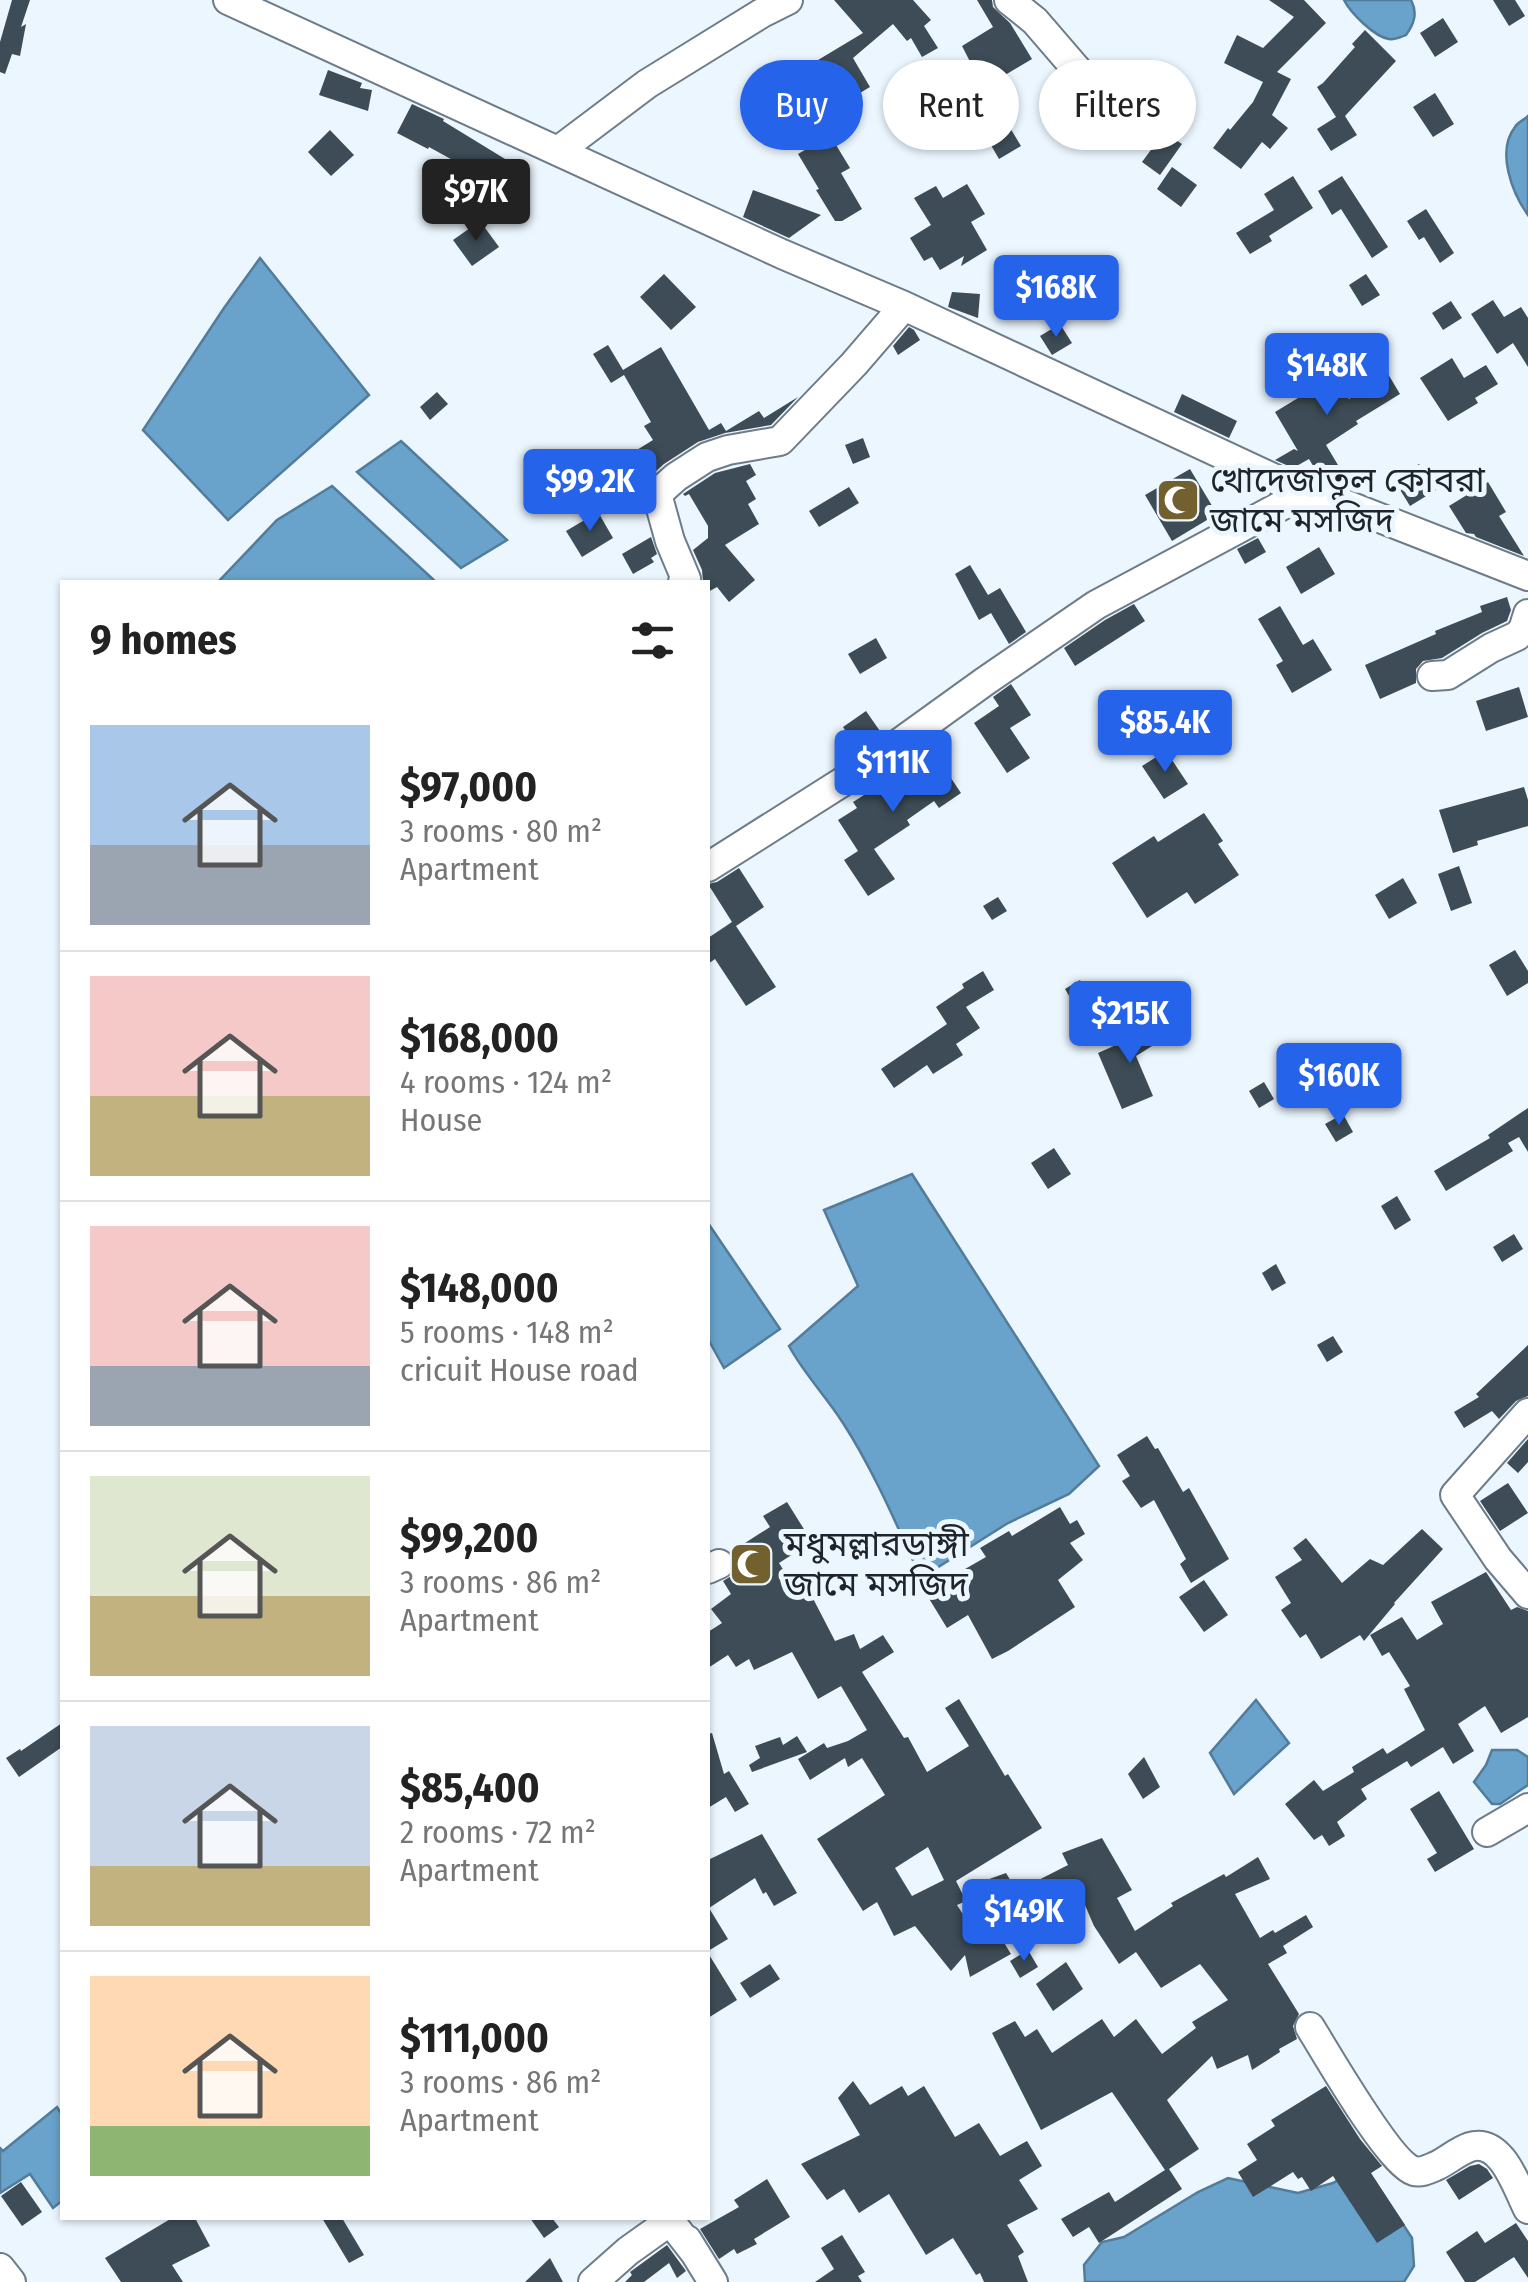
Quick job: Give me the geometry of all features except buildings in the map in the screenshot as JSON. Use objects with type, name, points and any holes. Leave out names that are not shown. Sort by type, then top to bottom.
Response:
[{"type":"street","points":[[228,0],[904,306],[1305,493],[1334,500],[1528,576]]},
{"type":"street","points":[[558,152],[647,84],[788,0]]},
{"type":"street","points":[[1008,0],[1035,21],[1069,60]]},
{"type":"street","points":[[685,580],[657,494],[676,476],[707,457],[780,441],[904,306]]},
{"type":"street","points":[[710,866],[866,767],[1096,605],[1305,493]]},
{"type":"street","points":[[1432,676],[1448,675],[1517,636],[1528,614]]},
{"type":"street","points":[[1528,1414],[1454,1496],[1528,1594]]},
{"type":"street","points":[[1487,1832],[1528,1808]]},
{"type":"street","points":[[1310,2027],[1372,2125],[1406,2166],[1416,2172],[1427,2170],[1470,2147],[1484,2146],[1495,2151],[1502,2161],[1528,2209]]},
{"type":"street","points":[[675,2220],[713,2282]]},
{"type":"street","points":[[593,2282],[670,2221],[696,2253]]},
{"type":"street","points":[[0,2268],[11,2282]]},
{"type":"water","points":[[1344,0],[1411,0],[1413,23],[1406,35],[1383,37],[1363,23]]},
{"type":"water","points":[[1528,116],[1528,215],[1508,172],[1507,148],[1516,125]]},
{"type":"water","points":[[260,258],[369,395],[228,520],[143,430]]},
{"type":"water","points":[[401,441],[507,540],[461,568],[357,472]]},
{"type":"water","points":[[332,486],[434,580],[220,580],[277,520]]},
{"type":"water","points":[[912,1174],[1099,1466],[1069,1494],[1008,1523],[921,1578],[854,1441],[789,1346],[858,1286],[824,1210]]},
{"type":"water","points":[[710,1226],[780,1329],[724,1368],[710,1343]]},
{"type":"water","points":[[1256,1700],[1289,1743],[1234,1794],[1210,1753]]},
{"type":"water","points":[[1492,1750],[1517,1750],[1528,1757],[1528,1785],[1500,1804],[1492,1804],[1474,1782]]},
{"type":"water","points":[[57,2107],[60,2203],[53,2208],[30,2174],[0,2193],[0,2148],[3,2151]]},
{"type":"water","points":[[1361,2166],[1412,2238],[1414,2266],[1404,2282],[1085,2282],[1084,2265],[1102,2242],[1124,2237],[1228,2178],[1298,2193],[1333,2183]]},
{"type":"place","name":"খোদেজাতুল কোবরা জামে মসজিদ","points":[[1178,500]]},
{"type":"place","name":"মধুমল্লারডাঙ্গী জামে মসজিদ","points":[[751,1564]]}]
